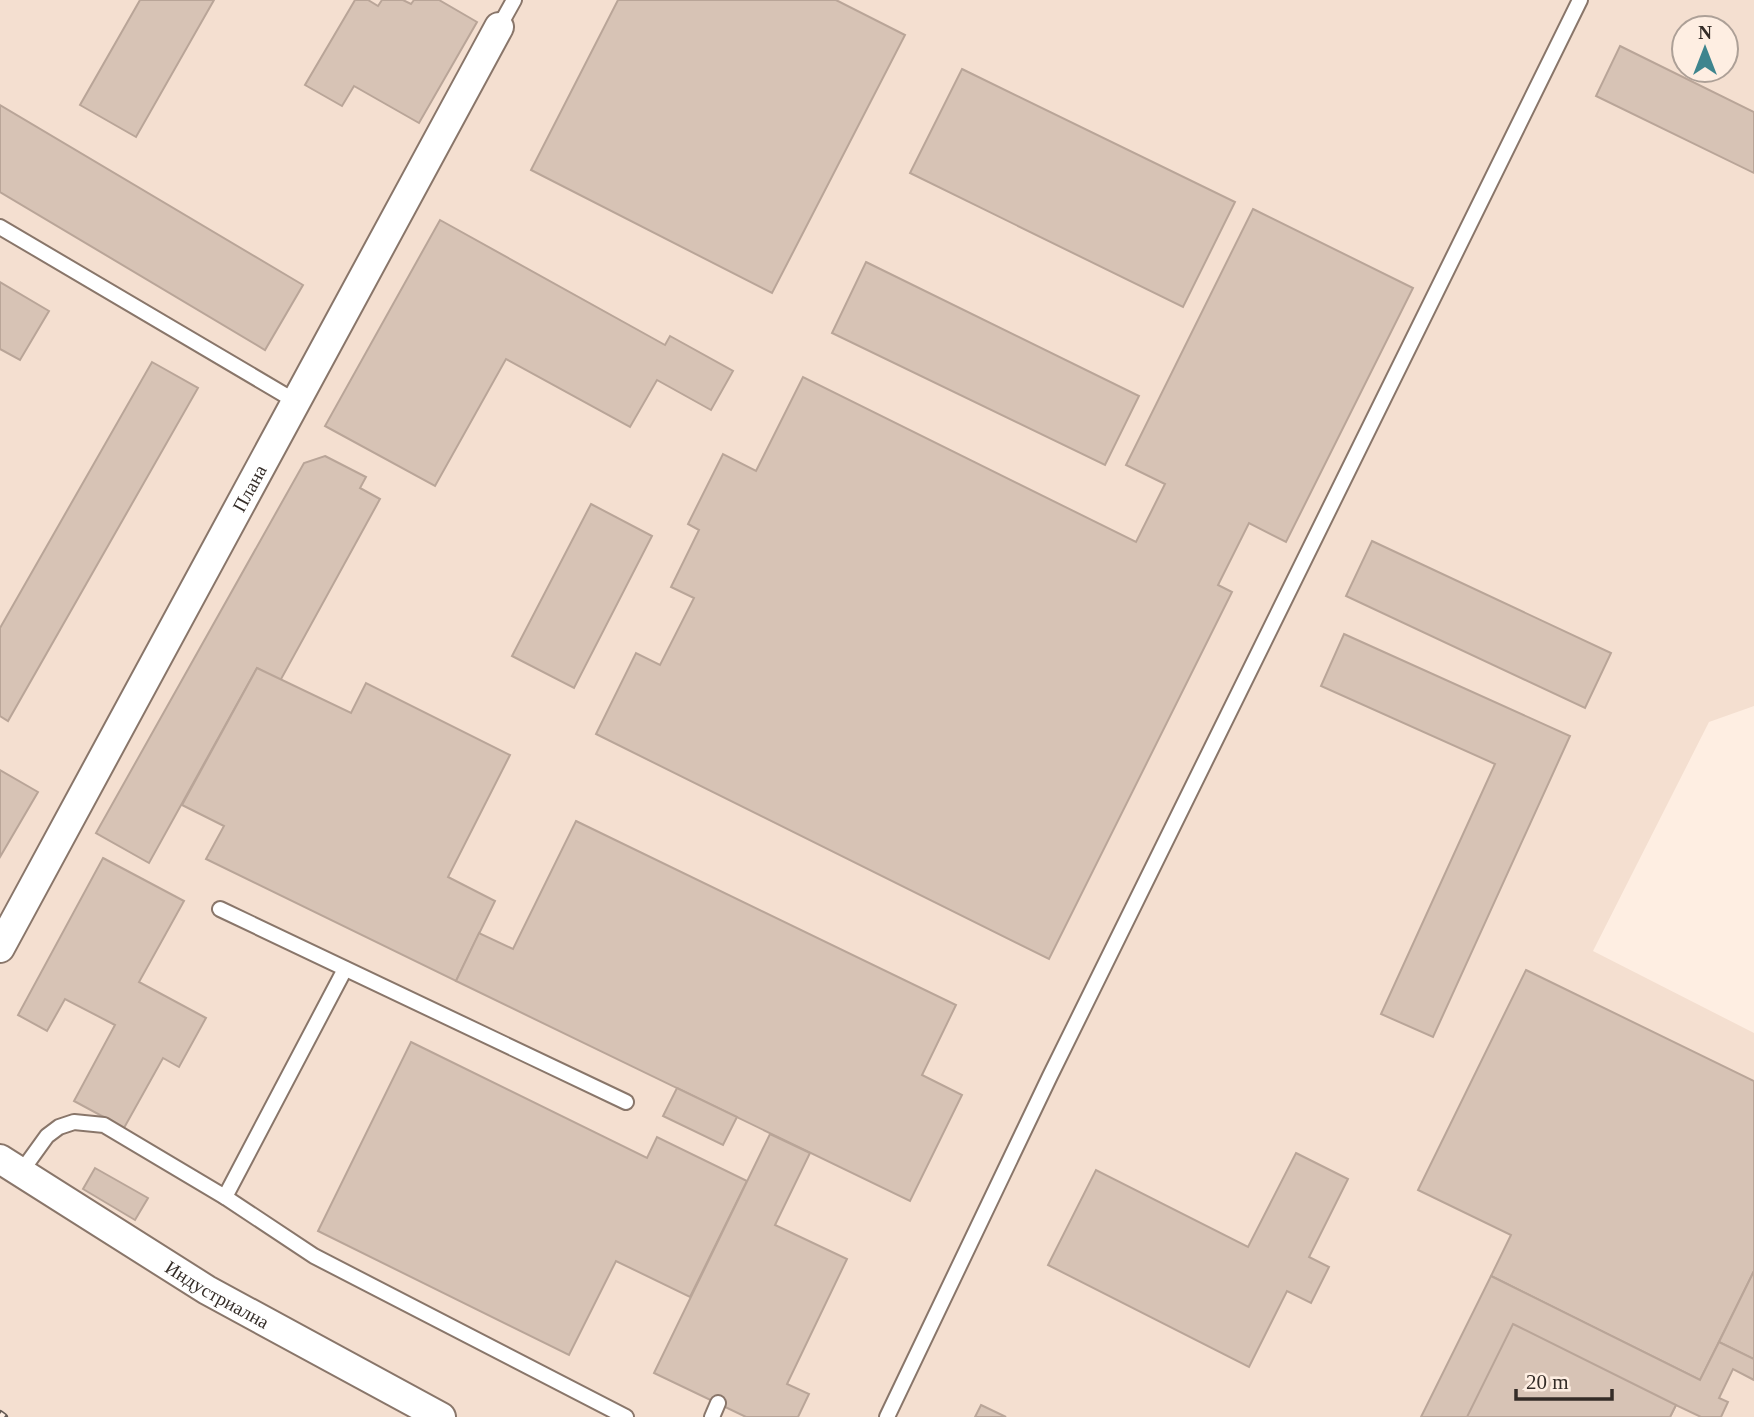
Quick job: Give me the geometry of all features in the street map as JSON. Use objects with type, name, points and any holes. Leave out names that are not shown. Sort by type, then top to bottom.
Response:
[{"type":"street","name":"Плана","points":[[0,948],[499,27]]},
{"type":"street","name":"Индустриална","points":[[10,1165],[207,1290],[441,1417]]},
{"type":"lane","points":[[499,27],[514,0]]},
{"type":"lane","points":[[887,1417],[1050,1076],[1580,0]]},
{"type":"lane","points":[[0,227],[295,401]]},
{"type":"lane","points":[[220,909],[626,1102]]},
{"type":"lane","points":[[225,1197],[345,969]]},
{"type":"lane","points":[[10,1165],[59,1127],[89,1122],[104,1125],[225,1197],[314,1256],[626,1417]]},
{"type":"shaded area","points":[[0,0],[1754,0],[1754,706],[1709,722],[1593,951],[1754,1033],[1754,1417],[0,1417]]},
{"type":"building","points":[[140,0],[214,0],[136,137],[80,105]]},
{"type":"building","points":[[355,0],[368,0],[378,6],[382,0],[403,0],[411,4],[414,0],[439,0],[477,22],[419,123],[354,86],[342,106],[305,85]]},
{"type":"building","points":[[618,0],[836,0],[905,35],[772,293],[531,170]]},
{"type":"building","points":[[1620,46],[1670,71],[1670,84],[1697,84],[1754,112],[1754,173],[1596,96]]},
{"type":"building","points":[[962,69],[1235,202],[1183,307],[910,173]]},
{"type":"building","points":[[0,105],[303,285],[265,350],[0,192]]},
{"type":"building","points":[[1253,209],[1413,288],[1286,542],[1249,523],[1218,585],[1232,592],[1049,959],[596,734],[636,653],[660,665],[694,598],[671,587],[699,530],[688,524],[723,454],[756,471],[803,377],[1136,542],[1165,484],[1126,465]]},
{"type":"building","points":[[440,220],[665,345],[670,336],[733,371],[711,410],[657,380],[630,427],[506,359],[435,486],[325,426]]},
{"type":"building","points":[[866,262],[1139,396],[1105,465],[832,333]]},
{"type":"building","points":[[0,282],[49,311],[20,360],[0,349]]},
{"type":"building","points":[[152,362],[198,388],[8,721],[0,716],[0,628]]},
{"type":"building","points":[[325,456],[366,477],[360,488],[380,499],[280,681],[257,668],[149,863],[96,833],[304,463]]},
{"type":"building","points":[[591,504],[652,536],[574,688],[512,656]]},
{"type":"building","points":[[1372,541],[1611,653],[1585,708],[1346,596]]},
{"type":"building","points":[[1344,634],[1570,736],[1433,1037],[1381,1014],[1495,764],[1321,686]]},
{"type":"building","points":[[257,668],[351,713],[366,683],[510,755],[448,877],[495,901],[456,981],[206,859],[224,826],[182,805]]},
{"type":"building","points":[[0,770],[38,792],[0,857]]},
{"type":"building","points":[[576,821],[956,1005],[922,1075],[962,1095],[910,1201],[456,981],[479,933],[513,949]]},
{"type":"building","points":[[103,858],[184,901],[139,982],[206,1018],[179,1067],[163,1058],[124,1128],[74,1101],[115,1025],[65,999],[47,1031],[18,1015]]},
{"type":"building","points":[[1526,970],[1754,1081],[1754,1271],[1700,1380],[1491,1276],[1511,1235],[1418,1190]]},
{"type":"building","points":[[411,1042],[647,1158],[657,1137],[747,1181],[690,1297],[616,1261],[569,1355],[318,1231]]},
{"type":"building","points":[[677,1088],[737,1117],[723,1145],[663,1116]]},
{"type":"building","points":[[770,1134],[810,1153],[775,1225],[847,1259],[787,1384],[809,1394],[798,1417],[746,1417],[654,1373]]},
{"type":"building","points":[[1296,1153],[1348,1179],[1309,1257],[1329,1267],[1311,1303],[1287,1291],[1249,1367],[1048,1265],[1096,1170],[1248,1247]]},
{"type":"building","points":[[95,1168],[148,1198],[135,1220],[83,1189]]},
{"type":"building","points":[[1754,1271],[1754,1359],[1719,1342]]},
{"type":"building","points":[[1491,1276],[1700,1380],[1719,1342],[1754,1359],[1754,1380],[1733,1369],[1719,1398],[1728,1402],[1721,1417],[1701,1417],[1676,1405],[1670,1417],[1421,1417]]},
{"type":"building","points":[[1513,1324],[1676,1405],[1670,1417],[1467,1417]]},
{"type":"building","points":[[981,1405],[1006,1417],[975,1417]]},
{"type":"railway","points":[[0,1414],[4,1417]]}]
